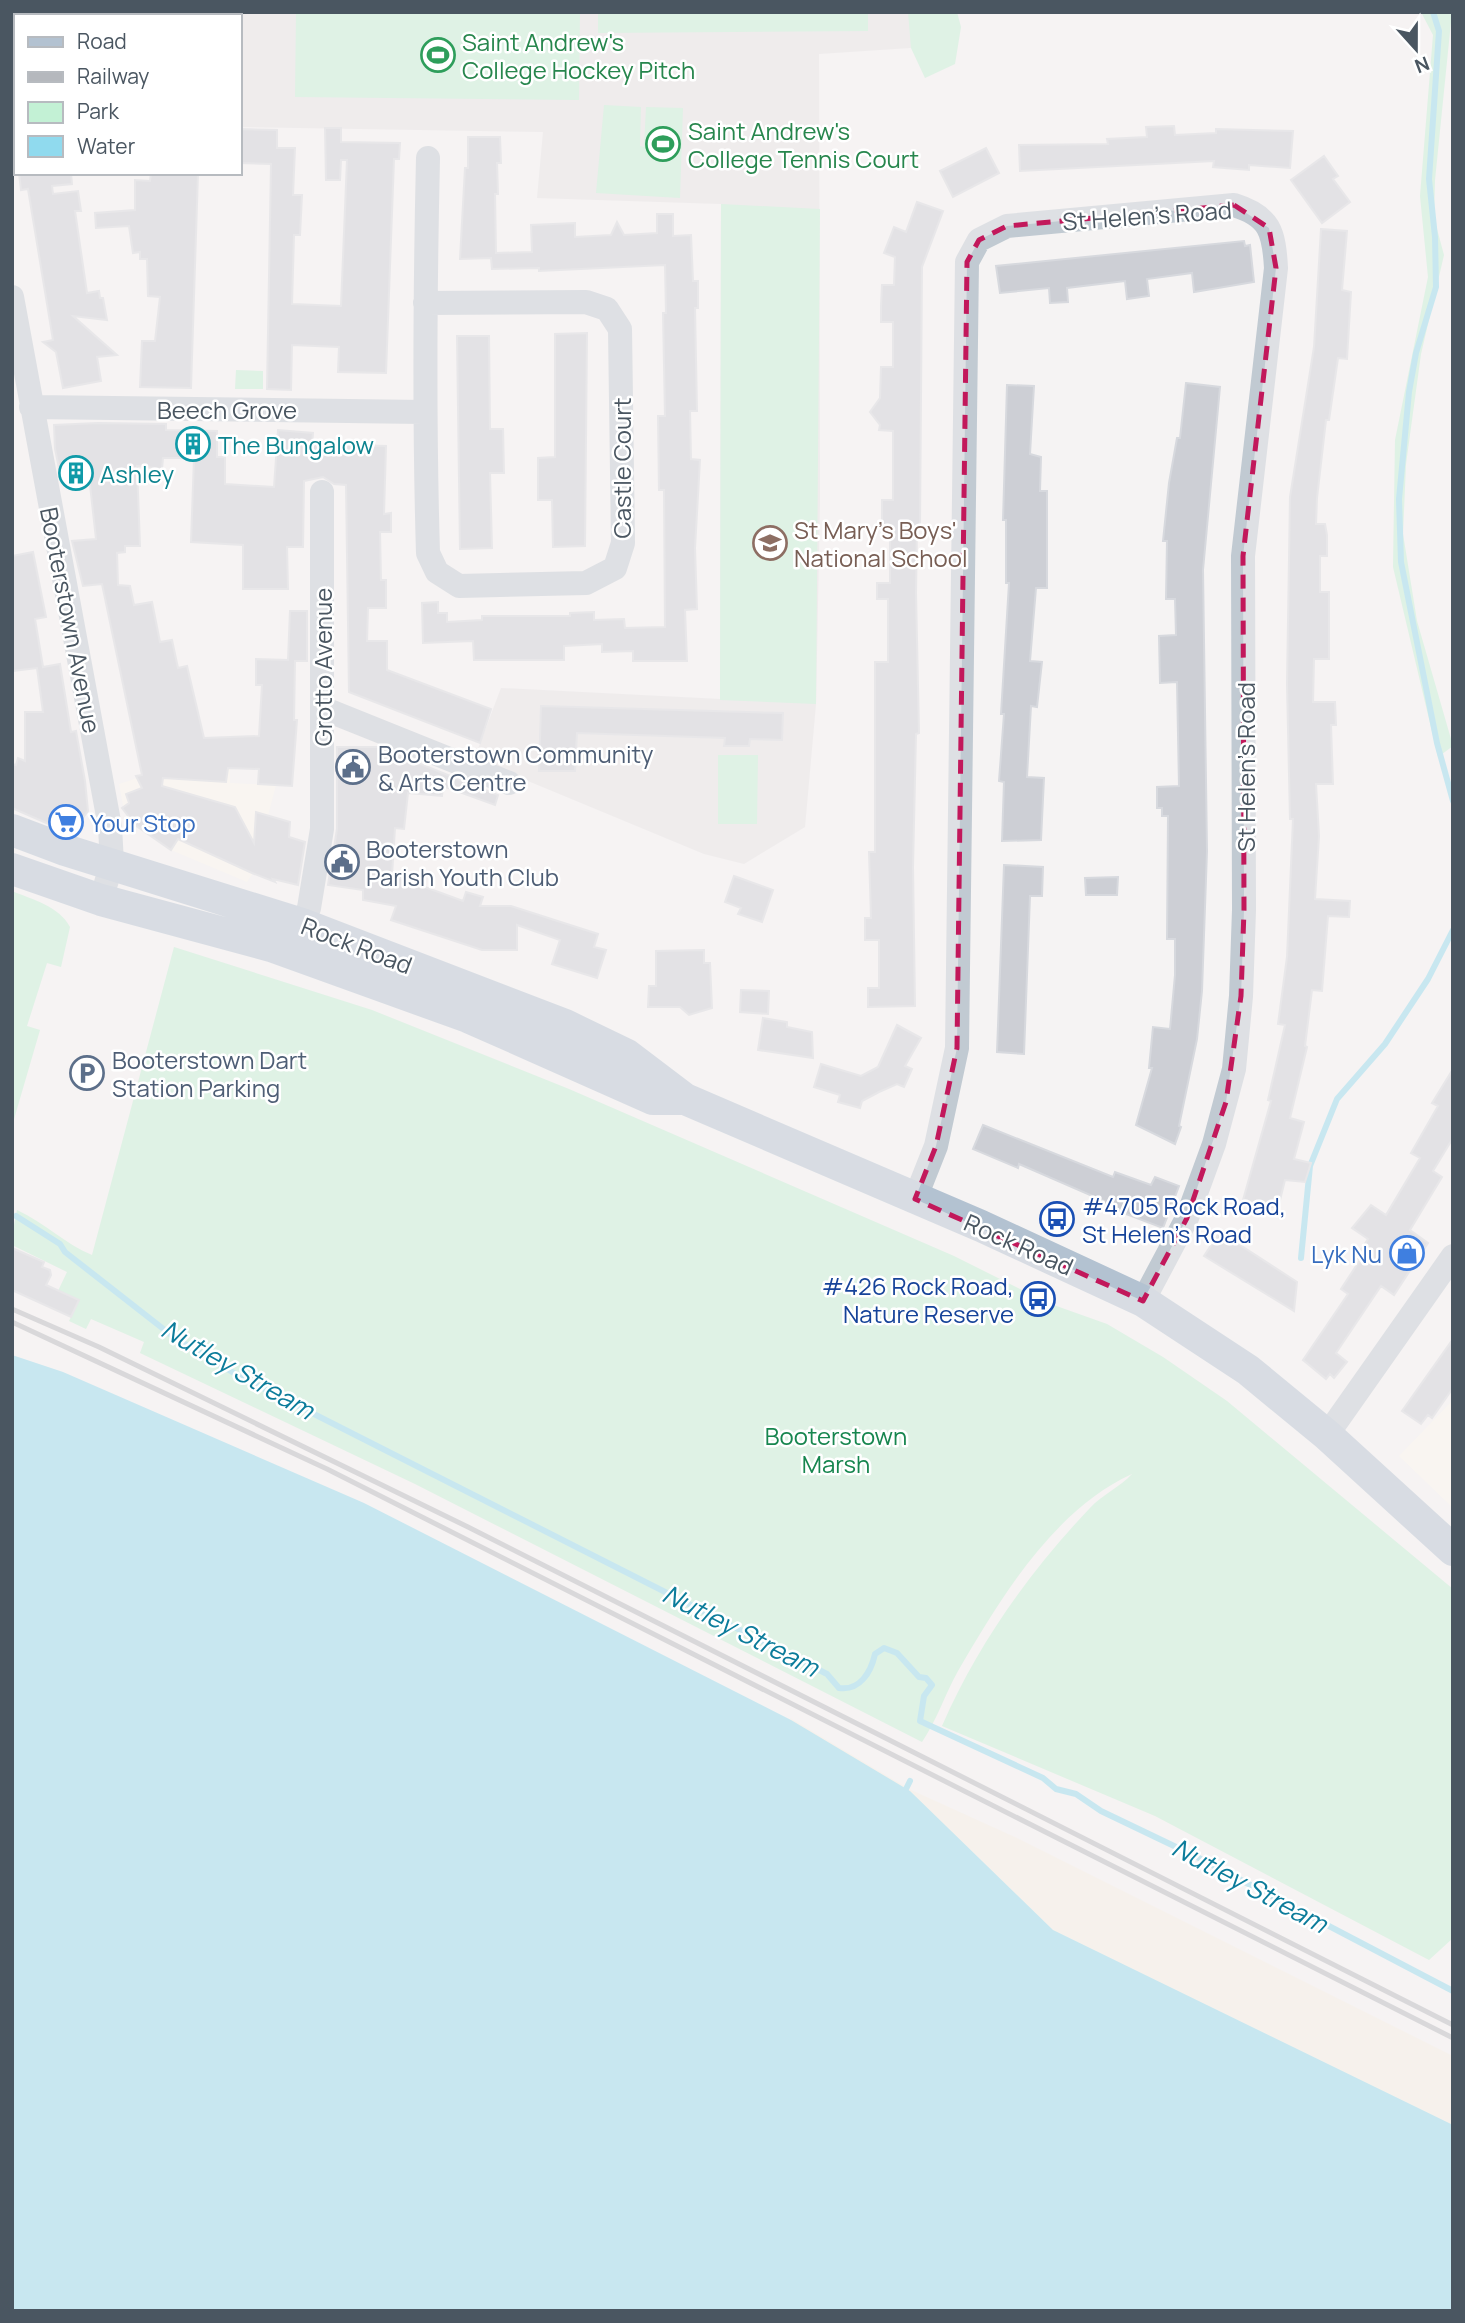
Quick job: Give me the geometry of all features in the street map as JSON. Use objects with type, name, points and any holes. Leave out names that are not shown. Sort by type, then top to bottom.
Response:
[{"type":"main road","name":"Rock Road","points":[[12,830],[65,850],[302,924],[565,1025],[627,1055],[685,1099],[1041,1252],[1143,1301],[1248,1370],[1327,1434],[1453,1550]]},
{"type":"main road","name":"Rock Road","points":[[12,869],[101,900],[271,946],[468,1017],[653,1099],[685,1099]]},
{"type":"street","name":"Castle Court","points":[[425,303],[586,302],[607,309],[620,330],[623,543],[614,568],[586,583],[459,586],[437,572],[428,553],[424,412],[425,303],[428,158]]},
{"type":"street","name":"St Helen's Road","points":[[915,1199],[936,1146],[957,1048],[968,262],[979,240],[1007,226],[1234,205],[1261,218],[1269,228],[1276,268],[1243,556],[1246,688],[1241,996],[1234,1069],[1214,1144],[1187,1218],[1143,1301]]},
{"type":"street","name":"Booterstown Avenue","points":[[12,297],[110,827],[112,863],[101,900]]},
{"type":"street","name":"Beech Grove","points":[[31,407],[424,412]]},
{"type":"street","name":"Grotto Avenue","points":[[302,924],[309,908],[321,849],[322,492]]},
{"type":"street","points":[[322,708],[509,783]]},
{"type":"street","points":[[1327,1434],[1453,1256]]},
{"type":"highlighted area","points":[[1234,205],[1269,228],[1276,268],[1243,556],[1244,910],[1241,996],[1226,1102],[1187,1218],[1143,1301],[915,1199],[936,1146],[957,1048],[967,262],[979,240],[1007,226]]},
{"type":"shaded area","points":[[12,12],[919,12],[925,47],[819,54],[820,501],[816,704],[805,827],[744,864],[704,854],[516,776],[473,762],[501,688],[720,699],[721,204],[537,198],[543,132],[242,127],[242,14],[14,14],[12,29]]},
{"type":"shaded area","points":[[230,768],[230,783],[276,785],[253,873],[247,882],[171,850],[135,825],[124,811],[119,784],[156,772]]},
{"type":"shaded area","points":[[1453,1400],[1453,1508],[1399,1456]]},
{"type":"green space","name":"Saint Andrew's College Hockey Pitch","points":[[296,12],[580,12],[579,100],[295,97]]},
{"type":"green space","points":[[598,12],[868,12],[868,31],[598,33]]},
{"type":"green space","points":[[908,12],[957,12],[961,27],[955,64],[925,78],[911,48]]},
{"type":"green space","points":[[1421,12],[1452,12],[1435,180],[1434,218],[1444,255],[1421,354],[1406,464],[1403,534],[1417,621],[1453,746],[1438,757],[1393,567],[1395,440],[1428,277],[1420,196],[1433,35]]},
{"type":"green space","points":[[604,105],[641,107],[640,146],[644,147],[646,107],[683,108],[680,198],[596,193]]},
{"type":"green space","points":[[721,204],[820,209],[816,704],[720,700]]},
{"type":"green space","points":[[236,370],[263,371],[263,389],[235,389]]},
{"type":"green space","points":[[718,755],[758,755],[757,824],[718,824]]},
{"type":"green space","points":[[12,891],[52,909],[70,927],[61,967],[47,963],[27,1026],[40,1030],[12,1126]]},
{"type":"green space","name":"Booterstown Marsh","points":[[174,947],[372,1010],[569,1089],[954,1256],[1028,1293],[1027,1298],[1107,1324],[1163,1357],[1227,1401],[1453,1589],[1453,1938],[1429,1960],[1155,1816],[942,1726],[988,1638],[1026,1583],[1090,1508],[1132,1474],[1077,1510],[1031,1559],[974,1643],[922,1742],[415,1484],[140,1353],[144,1342],[91,1319],[86,1329],[69,1321],[79,1301],[58,1291],[67,1272],[14,1246],[12,1235],[17,1210],[92,1255]]},
{"type":"sand","points":[[790,1718],[909,1789],[1017,1838],[1453,2056],[1453,2311],[838,1776]]},
{"type":"water","points":[[12,1355],[63,1372],[364,1503],[791,1720],[910,1791],[1053,1930],[1453,2125],[1453,2311],[12,2311]]},
{"type":"building","points":[[1174,126],[1175,135],[1216,133],[1216,129],[1293,131],[1290,168],[1249,165],[1249,170],[1213,167],[1214,161],[1020,171],[1019,145],[1108,144],[1107,139],[1147,137],[1146,127]]},
{"type":"building","points":[[325,128],[341,128],[341,142],[400,143],[399,159],[394,159],[386,373],[338,372],[339,347],[292,345],[291,390],[267,389],[271,164],[242,163],[242,129],[277,130],[277,148],[295,148],[293,195],[302,195],[300,235],[294,235],[292,304],[341,306],[347,160],[341,160],[340,180],[326,180]]},
{"type":"building","points":[[468,137],[500,137],[501,163],[497,163],[498,194],[495,194],[496,253],[532,252],[531,225],[575,223],[575,237],[611,235],[617,222],[624,235],[657,233],[657,214],[673,214],[673,236],[691,235],[693,281],[698,281],[698,308],[695,308],[697,411],[690,411],[691,459],[700,460],[695,548],[697,609],[685,610],[687,661],[633,661],[633,651],[602,652],[602,644],[564,646],[564,660],[474,660],[473,641],[423,643],[422,603],[438,602],[438,613],[447,613],[447,622],[482,620],[482,616],[570,616],[570,613],[594,612],[594,620],[624,619],[625,628],[665,627],[664,490],[659,490],[658,416],[665,416],[665,265],[539,271],[539,268],[492,269],[491,258],[460,259]]},
{"type":"building","points":[[986,148],[999,173],[953,197],[940,171]]},
{"type":"building","points":[[1324,156],[1338,176],[1333,179],[1350,202],[1322,223],[1291,180]]},
{"type":"building","points":[[19,175],[71,175],[72,184],[52,186],[53,194],[78,191],[81,211],[75,211],[87,293],[99,291],[107,320],[73,316],[117,355],[97,357],[101,381],[63,388],[56,352],[43,342],[53,340],[28,189],[21,190]]},
{"type":"building","points":[[151,175],[198,175],[191,388],[140,387],[142,341],[155,341],[160,297],[148,296],[147,259],[140,259],[140,252],[133,253],[129,226],[96,228],[95,213],[135,210],[135,180],[150,181]]},
{"type":"building","points":[[917,202],[943,211],[922,267],[920,525],[917,525],[916,593],[919,733],[916,734],[913,867],[915,1006],[868,1007],[868,988],[879,988],[879,940],[865,940],[865,918],[871,918],[869,852],[875,852],[875,662],[888,662],[888,599],[877,599],[877,583],[890,583],[890,531],[882,531],[882,500],[893,500],[893,431],[879,430],[880,425],[870,412],[880,398],[881,367],[893,367],[893,322],[881,322],[881,306],[882,285],[894,285],[895,257],[884,253],[894,227],[906,232]]},
{"type":"building","points":[[1321,229],[1347,231],[1342,290],[1351,292],[1347,359],[1338,358],[1329,420],[1326,420],[1317,498],[1316,524],[1325,524],[1327,535],[1327,556],[1320,556],[1320,592],[1329,592],[1329,659],[1314,659],[1313,702],[1335,702],[1336,725],[1331,725],[1333,784],[1316,784],[1319,836],[1315,899],[1350,901],[1349,917],[1328,916],[1322,991],[1312,990],[1307,1047],[1290,1118],[1304,1122],[1294,1159],[1311,1163],[1305,1182],[1285,1180],[1278,1208],[1243,1200],[1271,1101],[1268,1100],[1285,1025],[1278,1024],[1287,957],[1293,819],[1290,819],[1287,684],[1290,497],[1314,347]]},
{"type":"building","points":[[1244,241],[1245,246],[1250,245],[1254,282],[1194,292],[1192,273],[1147,279],[1149,296],[1127,299],[1125,281],[1067,288],[1068,302],[1050,303],[1049,288],[1000,293],[996,266]]},
{"type":"building","points":[[587,333],[585,546],[553,547],[552,500],[538,500],[538,458],[555,457],[555,334]]},
{"type":"building","points":[[457,336],[489,336],[490,429],[503,429],[504,473],[490,473],[492,548],[460,549]]},
{"type":"building","points":[[1186,383],[1220,387],[1203,570],[1207,851],[1202,991],[1197,1039],[1179,1126],[1181,1127],[1175,1144],[1136,1125],[1152,1068],[1149,1068],[1153,1027],[1170,1029],[1175,975],[1175,939],[1167,939],[1168,816],[1162,816],[1162,808],[1157,808],[1157,787],[1179,786],[1177,682],[1160,683],[1159,636],[1176,635],[1175,599],[1166,599],[1167,541],[1163,541],[1169,483],[1177,438],[1180,438]]},
{"type":"building","points":[[1007,385],[1034,386],[1030,454],[1041,457],[1040,491],[1047,491],[1047,588],[1036,588],[1030,661],[1042,662],[1037,707],[1031,706],[1027,777],[1044,778],[1041,840],[1002,841],[1004,782],[999,781],[1009,583],[1006,583],[1006,520],[1003,520]]},
{"type":"building","points":[[166,424],[166,430],[217,431],[217,457],[225,457],[225,484],[274,487],[278,430],[313,433],[312,444],[386,446],[384,514],[391,513],[391,532],[380,532],[381,580],[386,580],[386,608],[368,608],[367,641],[387,641],[387,670],[491,709],[480,743],[349,692],[346,485],[334,484],[323,477],[304,481],[303,547],[287,547],[288,589],[243,589],[243,545],[191,542],[194,458],[163,458],[162,469],[137,466],[140,546],[125,546],[125,552],[117,553],[118,585],[130,586],[134,605],[152,602],[160,642],[172,640],[178,668],[187,666],[204,738],[259,736],[262,685],[256,685],[256,659],[288,660],[290,611],[307,611],[307,661],[295,661],[294,720],[297,720],[292,786],[258,784],[259,769],[228,768],[226,782],[163,778],[162,786],[235,807],[254,843],[256,812],[290,822],[289,837],[305,842],[298,885],[273,879],[275,882],[178,839],[171,850],[135,825],[122,808],[129,803],[126,794],[142,788],[136,776],[142,775],[102,584],[83,586],[72,541],[96,539],[89,476],[61,478],[55,449],[54,425]]},
{"type":"building","points":[[33,552],[46,617],[35,619],[43,667],[60,664],[71,732],[76,731],[85,781],[88,811],[76,827],[60,829],[12,808],[12,764],[16,765],[18,758],[25,761],[25,712],[43,712],[37,668],[12,671],[12,556]]},
{"type":"building","points":[[541,706],[783,713],[782,740],[750,739],[749,746],[724,746],[725,738],[577,733],[575,771],[539,771]]},
{"type":"building","points":[[337,747],[378,747],[498,795],[495,805],[443,786],[442,796],[408,793],[404,829],[395,828],[392,875],[463,901],[466,892],[483,897],[480,906],[511,906],[598,934],[594,947],[606,950],[597,978],[552,964],[560,940],[517,925],[517,950],[482,950],[391,920],[396,906],[363,900],[363,890],[328,885],[337,829]]},
{"type":"building","points":[[1004,865],[1043,867],[1042,896],[1030,896],[1024,1054],[997,1052]]},
{"type":"building","points":[[734,876],[773,890],[762,922],[738,914],[741,908],[725,902]]},
{"type":"building","points":[[1118,877],[1117,895],[1086,895],[1085,878]]},
{"type":"building","points":[[704,950],[704,963],[710,963],[712,1008],[689,1015],[680,1007],[648,1007],[649,986],[656,986],[656,951]]},
{"type":"building","points":[[741,990],[769,991],[768,1014],[740,1012]]},
{"type":"building","points":[[763,1018],[787,1022],[787,1027],[812,1032],[813,1058],[758,1050]]},
{"type":"building","points":[[897,1025],[921,1038],[905,1066],[912,1069],[904,1087],[897,1084],[879,1092],[862,1101],[860,1108],[838,1102],[840,1095],[814,1087],[821,1064],[861,1076],[878,1067]]},
{"type":"building","points":[[1453,1069],[1453,1138],[1433,1171],[1442,1177],[1410,1230],[1428,1243],[1394,1295],[1381,1286],[1336,1353],[1347,1362],[1334,1378],[1330,1374],[1326,1379],[1303,1360],[1348,1294],[1341,1289],[1360,1260],[1356,1257],[1368,1239],[1352,1228],[1371,1205],[1386,1215],[1420,1158],[1411,1153],[1438,1106],[1432,1103]]},
{"type":"building","points":[[983,1125],[1113,1177],[1115,1172],[1151,1185],[1155,1177],[1179,1186],[1163,1228],[1102,1205],[1104,1201],[1019,1164],[1018,1168],[973,1149]]},
{"type":"building","points":[[1220,1232],[1297,1282],[1294,1311],[1204,1256]]},
{"type":"building","points":[[12,1248],[44,1262],[42,1267],[50,1270],[51,1275],[46,1285],[79,1300],[71,1317],[12,1290]]},
{"type":"building","points":[[1453,1339],[1453,1388],[1432,1418],[1428,1415],[1421,1424],[1402,1411]]},
{"type":"waterway","points":[[1433,12],[1439,31],[1429,179],[1435,237],[1436,287],[1416,353],[1409,392],[1399,499],[1401,562],[1437,743],[1453,801]]},
{"type":"waterway","points":[[1301,1258],[1310,1166],[1337,1099],[1385,1044],[1428,979],[1453,930]]},
{"type":"waterway","name":"Nutley Stream","points":[[16,1216],[60,1244],[65,1252],[175,1338],[239,1376],[827,1674],[839,1688],[859,1683],[871,1667],[875,1654],[884,1648],[897,1653],[919,1677],[926,1678],[932,1685],[924,1696],[920,1721],[1043,1778],[1056,1789],[1076,1794],[1101,1811],[1197,1857],[1453,1991]]},
{"type":"waterway","points":[[903,1795],[910,1781]]},
{"type":"railway","points":[[12,1309],[99,1347],[468,1527],[1453,2025]]},
{"type":"railway","points":[[12,1322],[327,1469],[1453,2038]]},
{"type":"place","name":"Saint Andrew's College Hockey Pitch","points":[[438,55]]},
{"type":"place","name":"Saint Andrew's College Tennis Court","points":[[663,144]]},
{"type":"place","name":"The Bungalow","points":[[193,444]]},
{"type":"place","name":"Ashley","points":[[76,473]]},
{"type":"place","name":"St Mary's Boys' National School","points":[[770,543]]},
{"type":"place","name":"Booterstown Community & Arts Centre","points":[[353,767]]},
{"type":"place","name":"Your Stop","points":[[66,822]]},
{"type":"place","name":"Booterstown Parish Youth Club","points":[[342,862]]},
{"type":"place","name":"Booterstown Dart Station Parking","points":[[87,1073]]},
{"type":"place","name":"#4705 Rock Road, St Helen's Road","points":[[1057,1219]]},
{"type":"place","name":"Lyk Nu","points":[[1407,1253]]},
{"type":"place","name":"#426 Rock Road, Nature Reserve","points":[[1038,1299]]}]
